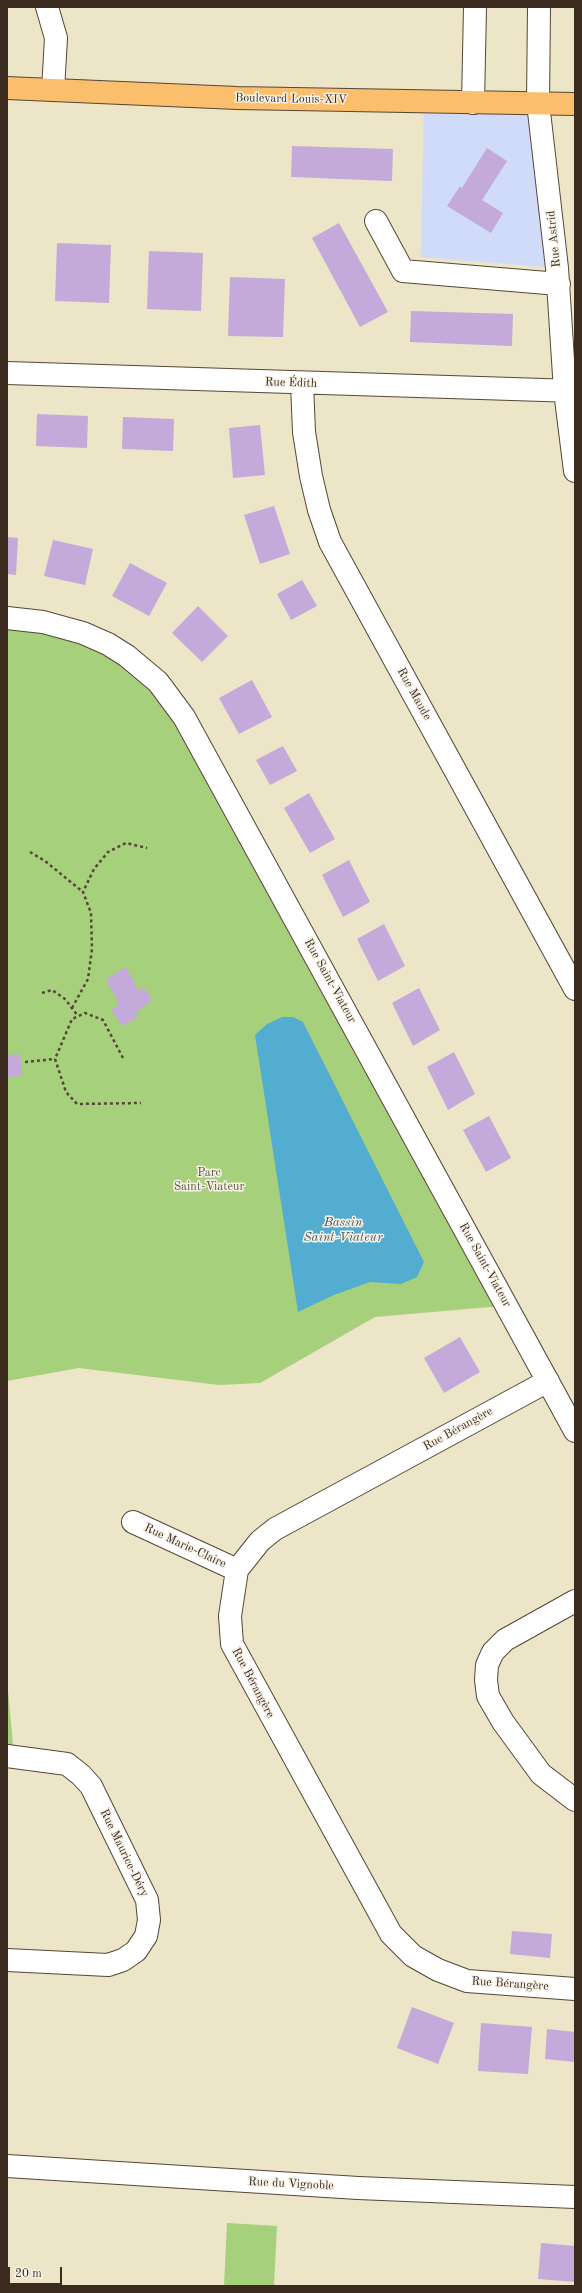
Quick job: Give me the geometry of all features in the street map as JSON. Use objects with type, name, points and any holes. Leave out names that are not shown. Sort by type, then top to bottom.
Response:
[{"type":"main road","name":"Boulevard Louis-XIV","points":[[7,88],[237,98],[575,104]]},
{"type":"street","points":[[47,7],[56,38],[53,90]]},
{"type":"street","points":[[473,103],[475,7]]},
{"type":"street","name":"Rue Astrid","points":[[539,7],[538,103],[570,391],[575,471]]},
{"type":"street","points":[[376,221],[403,270],[559,284]]},
{"type":"street","name":"Rue Édith","points":[[7,373],[302,384],[570,391]]},
{"type":"street","name":"Rue Maude","points":[[302,384],[304,432],[311,476],[330,542],[575,989]]},
{"type":"street","name":"Rue Saint-Viateur","points":[[7,618],[43,622],[83,633],[108,644],[127,656],[158,682],[180,710],[308,941],[575,1431]]},
{"type":"street","name":"Rue Bérangère","points":[[548,1381],[275,1529],[260,1541],[237,1570],[230,1616],[232,1644],[391,1934],[413,1956],[438,1970],[467,1981],[575,1989]]},
{"type":"street","name":"Rue Marie-Claire","points":[[133,1522],[237,1570]]},
{"type":"street","points":[[575,1601],[505,1640],[494,1652],[487,1665],[486,1680],[488,1696],[503,1722],[540,1774],[575,1800]]},
{"type":"street","name":"Rue Maurice-Déry","points":[[7,1756],[67,1764],[81,1775],[91,1786],[148,1900],[150,1920],[146,1936],[136,1951],[123,1960],[108,1965],[7,1960]]},
{"type":"street","name":"Rue du Vignoble","points":[[7,2166],[350,2187],[575,2197]]},
{"type":"path","points":[[83,892],[94,869],[108,852],[126,843],[147,848]]},
{"type":"path","points":[[30,852],[45,861],[83,892],[91,913],[92,949],[88,979],[72,1008]]},
{"type":"path","points":[[42,993],[52,990],[65,999],[78,1016]]},
{"type":"path","points":[[123,1058],[103,1020],[85,1013],[72,1019],[55,1059],[66,1092],[77,1104],[141,1103]]},
{"type":"path","points":[[25,1062],[55,1059]]},
{"type":"shaded area","points":[[424,102],[538,103],[557,268],[421,257]]},
{"type":"green space","name":"Parc Saint-Viateur","points":[[7,618],[43,622],[158,682],[509,1308],[490,1307],[375,1317],[260,1383],[219,1385],[79,1368],[7,1381]]},
{"type":"green space","points":[[7,1679],[13,1745],[7,1749]]},
{"type":"green space","points":[[227,2223],[277,2226],[274,2286],[224,2286]]},
{"type":"water","name":"Bassin Saint-Viateur","points":[[282,1017],[293,1017],[303,1022],[424,1262],[417,1277],[401,1284],[370,1282],[334,1295],[298,1312],[255,1035],[267,1024]]},
{"type":"building","points":[[292,146],[393,149],[392,181],[291,177]]},
{"type":"building","points":[[487,148],[507,161],[482,200],[503,213],[491,233],[447,206],[460,186],[462,188]]},
{"type":"building","points":[[339,223],[388,312],[360,327],[312,238]]},
{"type":"building","points":[[57,243],[111,245],[109,303],[55,301]]},
{"type":"building","points":[[149,251],[203,253],[201,311],[147,309]]},
{"type":"building","points":[[230,277],[285,279],[283,337],[228,336]]},
{"type":"building","points":[[411,311],[513,314],[512,346],[410,342]]},
{"type":"building","points":[[37,414],[88,416],[87,448],[36,446]]},
{"type":"building","points":[[123,417],[174,419],[173,451],[122,449]]},
{"type":"building","points":[[260,425],[265,475],[233,478],[229,428]]},
{"type":"building","points":[[274,506],[290,554],[260,564],[244,515]]},
{"type":"building","points":[[7,537],[18,538],[16,575],[7,574]]},
{"type":"building","points":[[53,540],[93,549],[85,585],[44,576]]},
{"type":"building","points":[[130,563],[167,583],[149,616],[112,596]]},
{"type":"building","points":[[302,580],[317,606],[291,620],[277,594]]},
{"type":"building","points":[[198,606],[228,636],[202,662],[172,633]]},
{"type":"building","points":[[252,680],[272,717],[239,734],[219,698]]},
{"type":"building","points":[[283,746],[297,771],[270,785],[256,760]]},
{"type":"building","points":[[309,793],[335,839],[310,853],[284,808]]},
{"type":"building","points":[[349,860],[370,902],[343,917],[322,875]]},
{"type":"building","points":[[384,924],[405,966],[378,981],[357,939]]},
{"type":"building","points":[[126,967],[139,991],[144,987],[152,1000],[135,1013],[138,1017],[122,1026],[111,1010],[119,1004],[106,979]]},
{"type":"building","points":[[419,988],[440,1030],[413,1046],[392,1003]]},
{"type":"building","points":[[454,1052],[475,1094],[448,1110],[427,1067]]},
{"type":"building","points":[[20,1054],[22,1076],[7,1077],[7,1055]]},
{"type":"building","points":[[489,1116],[511,1158],[486,1172],[463,1130]]},
{"type":"building","points":[[460,1337],[480,1372],[444,1393],[424,1358]]},
{"type":"building","points":[[512,1931],[552,1934],[550,1958],[510,1954]]},
{"type":"building","points":[[412,2007],[454,2023],[438,2064],[397,2048]]},
{"type":"building","points":[[481,2023],[532,2027],[528,2074],[478,2071]]},
{"type":"building","points":[[547,2029],[575,2032],[575,2062],[545,2059]]},
{"type":"building","points":[[541,2243],[575,2246],[575,2282],[538,2279]]}]
